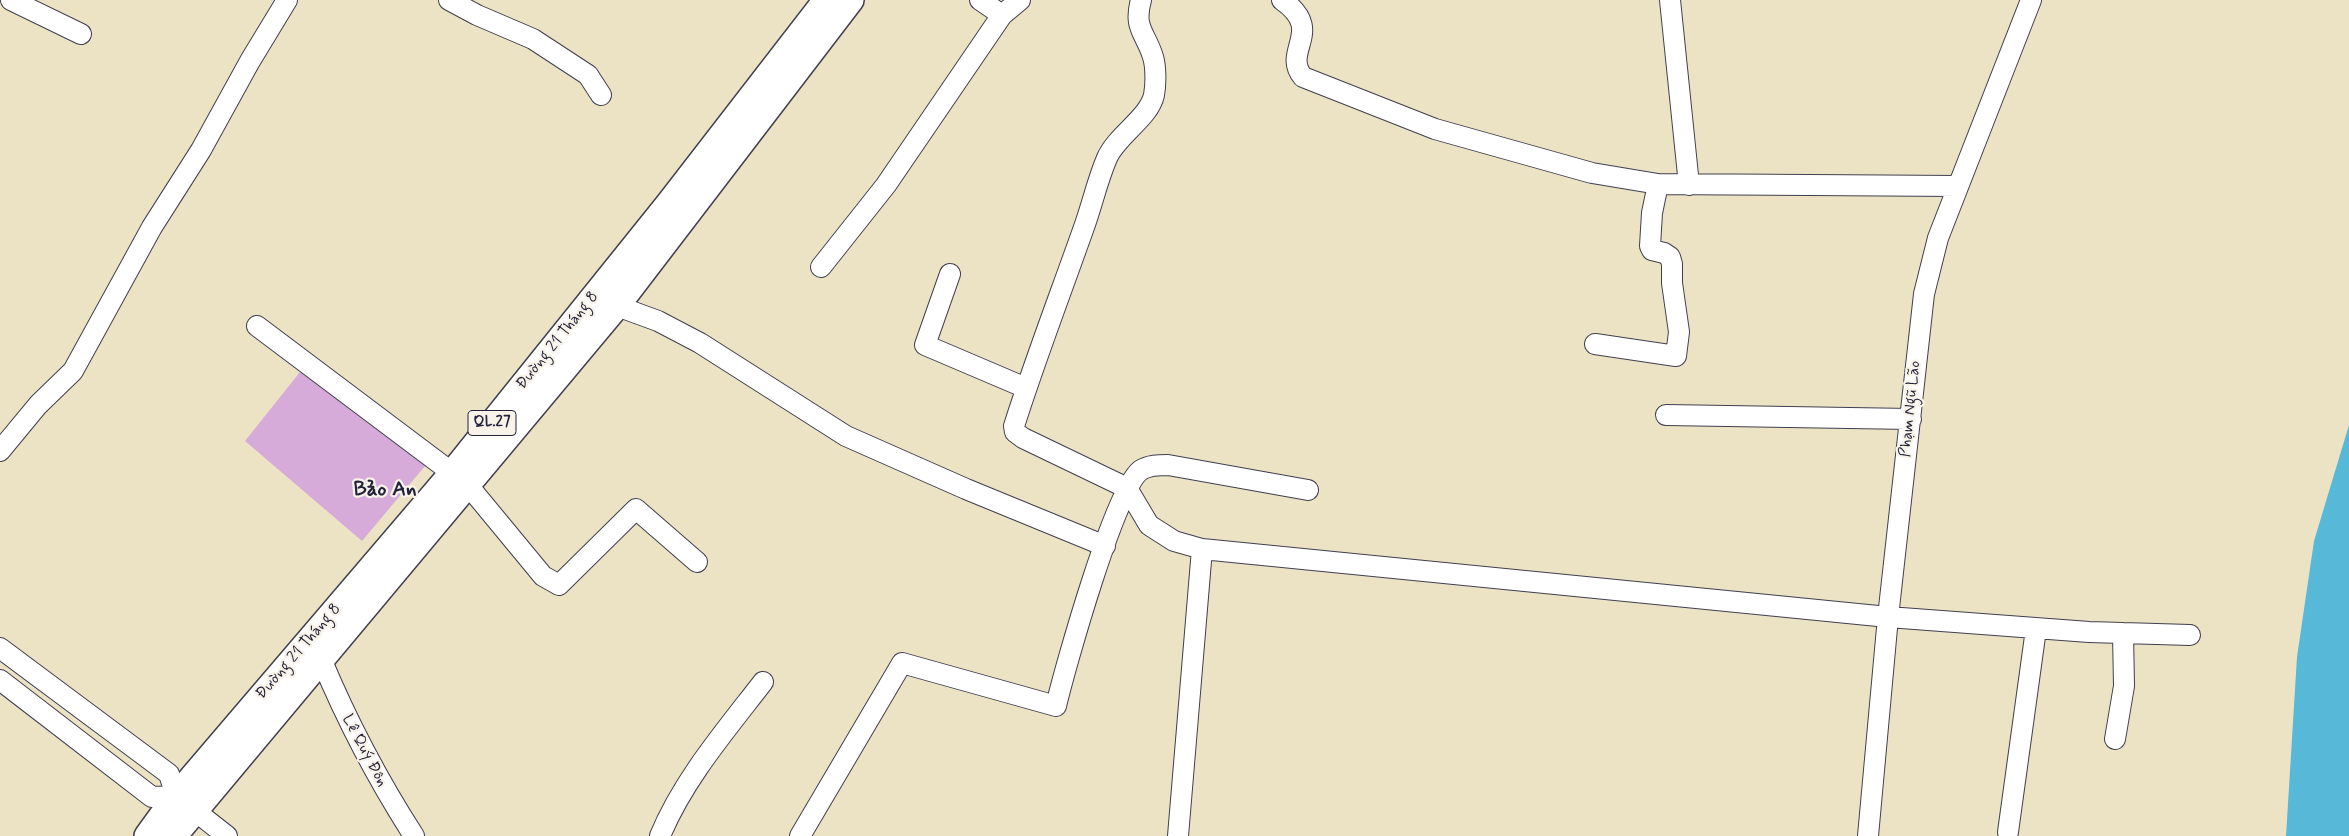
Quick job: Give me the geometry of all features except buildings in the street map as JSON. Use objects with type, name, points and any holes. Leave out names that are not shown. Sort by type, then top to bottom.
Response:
[{"type":"main road","name":"Đường 21 Tháng 8","points":[[147,836],[185,804],[322,661],[669,203],[826,0]]},
{"type":"main road","name":"Đường 21 Tháng 8","points":[[174,836],[185,804],[460,478],[617,306],[850,0]]},
{"type":"street","points":[[11,0],[81,34]]},
{"type":"street","points":[[0,451],[38,405],[73,371],[152,227],[201,150],[250,61],[287,0]]},
{"type":"street","points":[[450,0],[477,15],[533,38],[588,75],[601,95]]},
{"type":"street","points":[[980,0],[1002,15]]},
{"type":"street","points":[[821,267],[886,184],[1002,15],[1020,0]]},
{"type":"street","points":[[1141,0],[1138,19],[1140,30],[1153,58],[1154,94],[1151,105],[1115,144],[1107,157],[1014,426],[1015,432],[1127,488],[1149,525],[1174,541],[1202,549],[1888,617],[2036,629],[2190,635]]},
{"type":"street","points":[[1282,0],[1300,16],[1303,37],[1295,61],[1297,70],[1313,82],[1402,114],[1435,129],[1592,173],[1658,184],[1958,186]]},
{"type":"street","points":[[1670,0],[1688,185]]},
{"type":"street","name":"Phạm Ngũ Lão","points":[[1868,836],[1888,617],[1924,294],[1929,268],[1958,186],[2030,0]]},
{"type":"street","points":[[1595,344],[1676,356],[1679,332],[1672,283],[1672,264],[1670,258],[1664,253],[1652,250],[1650,246],[1652,213],[1658,184]]},
{"type":"street","points":[[950,274],[925,345],[1026,388]]},
{"type":"street","points":[[617,306],[658,321],[700,343],[846,436],[966,489],[1105,546]]},
{"type":"street","points":[[257,326],[460,478],[542,576],[559,585],[636,509],[697,562]]},
{"type":"street","points":[[1666,415],[1911,419]]},
{"type":"street","points":[[800,836],[902,663],[1056,706],[1069,654],[1105,546],[1127,488],[1141,470],[1154,465],[1168,465],[1308,490]]},
{"type":"street","points":[[1178,836],[1202,549]]},
{"type":"street","points":[[2008,832],[2036,629]]},
{"type":"street","points":[[2116,739],[2124,686],[2123,633]]},
{"type":"street","points":[[0,648],[169,774],[185,804],[227,836]]},
{"type":"street","name":"Lê Quý Đôn","points":[[322,661],[344,713],[385,791],[414,836]]},
{"type":"street","points":[[0,680],[152,797],[185,804]]},
{"type":"street","points":[[660,836],[690,782],[763,682]]},
{"type":"water","points":[[2349,425],[2349,836],[2286,836],[2297,657],[2314,541]]},
{"type":"district","name":"Bảo An","points":[[385,491]]}]
